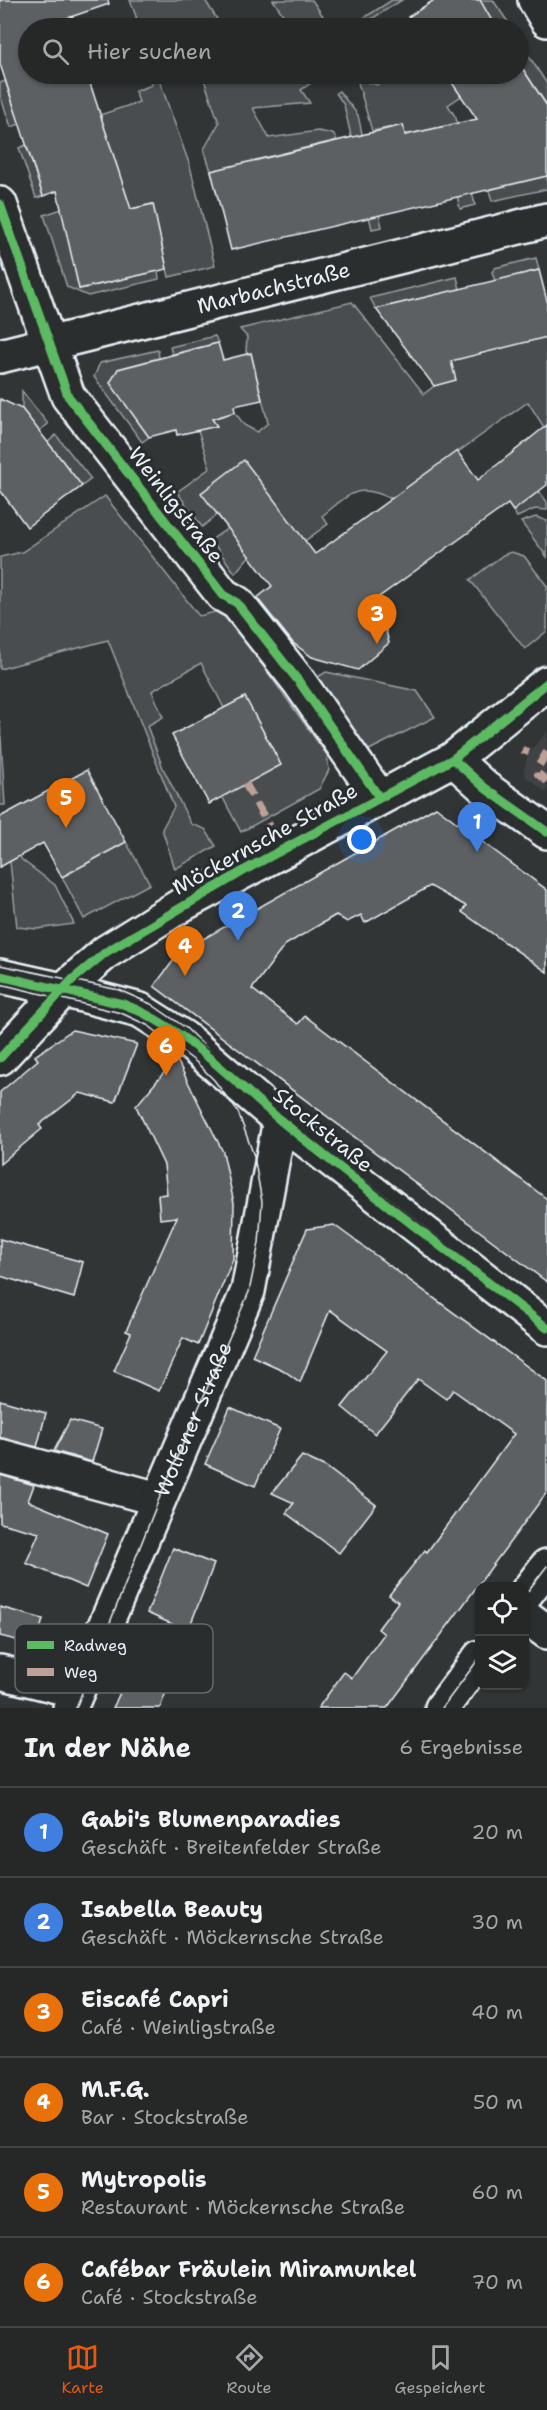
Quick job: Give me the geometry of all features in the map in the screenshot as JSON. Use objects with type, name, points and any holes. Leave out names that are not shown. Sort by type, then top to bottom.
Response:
[{"type":"street","points":[[535,0],[547,20]]},
{"type":"street","name":"Weinligstraße","points":[[0,204],[48,346],[68,396],[223,595],[237,603],[300,683],[379,797]]},
{"type":"street","name":"Marbachstraße","points":[[0,356],[48,346],[547,220]]},
{"type":"street","name":"Möckernsche Straße","points":[[0,1058],[89,964],[122,941],[212,888],[453,759],[547,683]]},
{"type":"street","points":[[453,759],[485,788],[547,832]]},
{"type":"street","name":"Stockstraße","points":[[0,976],[140,1010],[184,1038],[280,1119],[547,1328]]},
{"type":"street","name":"Wolfener Straße","points":[[105,1624],[248,1292],[280,1119]]},
{"type":"street","points":[[0,1456],[158,1499]]},
{"type":"street","points":[[529,1591],[547,1566]]},
{"type":"street","points":[[529,1618],[547,1632]]},
{"type":"street","points":[[442,1708],[475,1664]]},
{"type":"street","points":[[0,1672],[15,1678]]},
{"type":"street","points":[[57,1693],[73,1699]]},
{"type":"shaded area","points":[[130,0],[205,0],[216,18],[137,18]]},
{"type":"shaded area","points":[[273,0],[312,0],[324,18],[285,18]]},
{"type":"shaded area","points":[[392,0],[402,0],[373,18],[364,18]]},
{"type":"shaded area","points":[[480,0],[493,0],[505,18],[490,18]]},
{"type":"shaded area","points":[[529,56],[547,84],[547,105],[529,79]]},
{"type":"shaded area","points":[[5,81],[20,124],[11,127],[0,95],[0,83]]},
{"type":"shaded area","points":[[161,84],[190,166],[215,266],[169,277],[152,204],[65,225],[80,289],[158,271],[159,279],[88,296],[67,287],[44,215],[124,188],[100,115],[139,102],[135,91]]},
{"type":"shaded area","points":[[205,84],[310,84],[301,90],[310,103],[253,108],[269,138],[318,131],[333,134],[337,140],[211,171],[204,149],[219,123]]},
{"type":"shaded area","points":[[358,84],[502,84],[475,102],[466,93],[448,105],[456,118],[475,205],[460,209],[442,127],[405,135],[403,125],[372,131]]},
{"type":"shaded area","points":[[339,91],[358,115],[382,227],[372,229],[344,105],[336,93]]},
{"type":"shaded area","points":[[26,145],[43,196],[36,198],[19,148]]},
{"type":"shaded area","points":[[547,176],[547,189],[492,201],[489,190]]},
{"type":"shaded area","points":[[536,258],[539,270],[495,281],[492,272],[495,268]]},
{"type":"shaded area","points":[[457,277],[460,289],[376,309],[370,298]]},
{"type":"shaded area","points":[[352,302],[424,394],[434,386],[455,380],[451,360],[547,337],[547,432],[528,402],[392,499],[370,491],[347,496],[322,516],[328,524],[302,543],[262,541],[235,573],[211,540],[228,528],[217,515],[202,527],[177,492],[210,468],[198,430],[203,421],[235,412],[244,425],[257,432],[268,423],[251,354],[246,352],[247,337],[240,329]]},
{"type":"shaded area","points":[[215,336],[218,343],[172,354],[170,347]]},
{"type":"shaded area","points":[[158,350],[159,358],[118,369],[111,383],[149,437],[142,442],[94,377],[100,363]]},
{"type":"shaded area","points":[[22,391],[48,424],[39,431],[22,409]]},
{"type":"shaded area","points":[[56,435],[91,479],[82,486],[48,442]]},
{"type":"shaded area","points":[[539,491],[547,502],[547,510],[535,509],[517,517],[513,511]]},
{"type":"shaded area","points":[[105,496],[199,616],[223,610],[327,755],[329,770],[319,789],[241,832],[222,796],[280,764],[245,697],[224,708],[201,663],[152,691],[163,717],[147,726],[163,768],[191,824],[205,829],[216,846],[175,869],[162,829],[174,807],[108,640],[0,669],[0,557],[22,552]]},
{"type":"shaded area","points":[[536,517],[547,521],[547,557],[521,522]]},
{"type":"shaded area","points":[[511,552],[524,556],[547,586],[547,631],[525,649],[470,580],[503,555]]},
{"type":"shaded area","points":[[326,672],[417,691],[435,717],[367,751],[362,747],[333,697],[316,678]]},
{"type":"shaded area","points":[[0,721],[5,805],[0,805]]},
{"type":"shaded area","points":[[547,732],[547,793],[525,776],[524,769],[529,752]]},
{"type":"shaded area","points":[[7,834],[22,860],[55,885],[74,924],[37,929],[17,927]]},
{"type":"shaded area","points":[[126,842],[150,884],[84,919],[62,877]]},
{"type":"building","points":[[0,0],[108,0],[109,4],[68,18],[18,18],[18,84],[90,84],[131,209],[153,204],[167,269],[79,289],[57,191],[43,196],[0,64]]},
{"type":"building","points":[[434,0],[480,0],[490,18],[409,18]]},
{"type":"building","points":[[529,78],[547,106],[547,176],[231,250],[211,171],[403,125],[405,135],[477,119],[453,84],[529,84]]},
{"type":"building","points":[[539,270],[547,301],[547,337],[451,361],[456,380],[434,386],[376,309]]},
{"type":"building","points":[[218,343],[223,360],[251,353],[262,400],[234,406],[235,412],[212,419],[217,426],[177,435],[176,430],[149,437],[110,383],[118,369]]},
{"type":"building","points":[[0,399],[22,409],[82,486],[27,527],[0,490]]},
{"type":"building","points":[[547,425],[547,485],[513,511],[508,504],[361,610],[385,627],[389,643],[358,670],[312,657],[293,643],[257,598],[272,586],[201,493],[244,460],[315,554],[457,451],[478,480]]},
{"type":"building","points":[[245,697],[281,765],[209,804],[172,735]]},
{"type":"building","points":[[87,770],[126,842],[62,877],[43,843],[0,867],[0,817]]},
{"type":"building","points":[[436,807],[547,890],[547,972],[462,912],[466,906],[430,886],[365,923],[361,915],[347,922],[336,915],[285,945],[252,989],[298,1024],[305,1016],[547,1199],[547,1282],[154,986],[180,952]]},
{"type":"building","points":[[72,1030],[137,1044],[115,1102],[80,1093],[39,1125],[42,1129],[0,1164],[0,1092],[38,1060],[35,1056]]},
{"type":"building","points":[[176,1058],[223,1152],[234,1203],[233,1259],[198,1345],[183,1338],[159,1391],[114,1371],[131,1333],[126,1331],[177,1217],[160,1219],[158,1195],[167,1194],[164,1165],[136,1106]]},
{"type":"building","points":[[334,1225],[547,1381],[547,1492],[480,1582],[475,1582],[475,1589],[387,1708],[318,1708],[344,1672],[352,1678],[384,1634],[378,1629],[398,1602],[389,1595],[425,1550],[427,1552],[514,1434],[453,1390],[446,1399],[418,1379],[375,1434],[342,1407],[387,1351],[330,1310],[300,1382],[283,1370],[252,1356],[307,1229]]},
{"type":"building","points":[[0,1239],[83,1262],[74,1298],[0,1276]]},
{"type":"building","points":[[0,1400],[46,1413],[37,1447],[0,1438]]},
{"type":"building","points":[[230,1407],[280,1429],[255,1486],[205,1464]]},
{"type":"building","points":[[70,1420],[102,1429],[92,1462],[54,1451]]},
{"type":"building","points":[[302,1456],[326,1467],[376,1505],[339,1553],[286,1513],[294,1503],[272,1493]]},
{"type":"building","points":[[0,1475],[34,1485],[28,1501],[108,1534],[86,1588],[26,1563],[39,1533],[0,1523]]},
{"type":"building","points":[[173,1548],[214,1564],[191,1624],[172,1624],[147,1613]]},
{"type":"building","points":[[0,1607],[43,1619],[42,1624],[15,1624],[15,1640],[0,1636]]},
{"type":"building","points":[[120,1693],[166,1693],[160,1708],[113,1708]]},
{"type":"tram line","points":[[0,965],[119,990],[151,1004],[186,1028],[238,1079],[281,1115],[547,1322]]},
{"type":"tram line","points":[[0,984],[121,1013],[149,1026],[196,1062],[214,1080],[238,1112],[254,1156],[262,1202],[259,1243],[249,1292],[159,1499],[109,1624]]},
{"type":"tram line","points":[[529,1589],[547,1566]]},
{"type":"tram line","points":[[442,1708],[475,1664]]},
{"type":"tram line","points":[[76,1708],[82,1693]]},
{"type":"marked path","points":[[522,750],[529,752]]},
{"type":"marked path","points":[[547,752],[538,767],[538,774],[547,781]]},
{"type":"marked path","points":[[245,783],[269,826]]},
{"type":"cycle path","points":[[0,204],[68,396],[223,595],[237,603],[300,683],[379,797]]},
{"type":"cycle path","points":[[0,1058],[72,980],[106,952],[252,866],[453,759],[547,683]]},
{"type":"cycle path","points":[[453,759],[485,788],[547,832]]},
{"type":"cycle path","points":[[0,976],[123,1004],[166,1026],[206,1055],[280,1120],[379,1199],[547,1328]]},
{"type":"place","name":"Eiscafé Capri","points":[[377,644]]},
{"type":"place","name":"Mytropolis","points":[[66,828]]},
{"type":"place","name":"Gabi's Blumenparadies","points":[[477,852]]},
{"type":"place","name":"Isabella Beauty","points":[[238,941]]},
{"type":"place","name":"M.F.G.","points":[[185,976]]},
{"type":"place","name":"Cafébar Fräulein Miramunkel","points":[[166,1076]]}]
